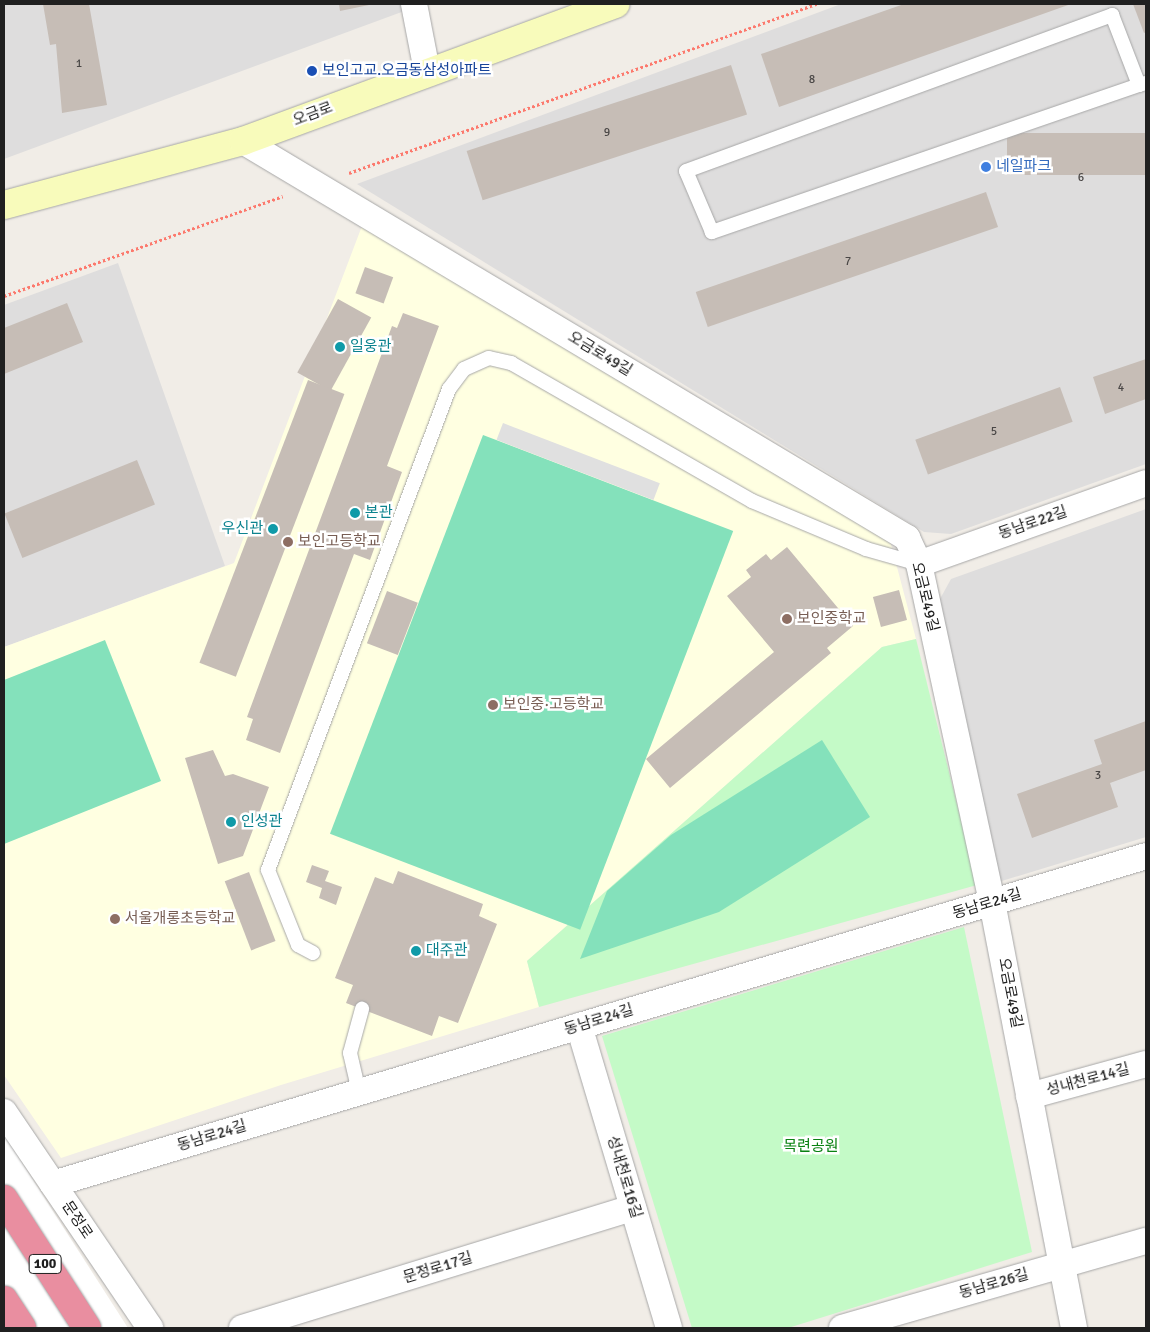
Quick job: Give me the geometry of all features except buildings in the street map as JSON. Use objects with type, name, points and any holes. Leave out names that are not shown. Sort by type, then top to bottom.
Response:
[{"type":"highway","name":"100","points":[[4,1200],[86,1328]]},
{"type":"highway","points":[[4,1300],[22,1328]]},
{"type":"main road","name":"오금로","points":[[4,205],[243,140],[601,6]]},
{"type":"street","points":[[414,4],[427,71]]},
{"type":"street","name":"오금로49길","points":[[243,140],[907,538],[919,564],[992,902],[1074,1328]]},
{"type":"street","name":"동남로22길","points":[[919,564],[1146,483]]},
{"type":"street","name":"동남로24길","points":[[53,1184],[1146,856]]},
{"type":"street","name":"성내천로16길","points":[[579,1026],[669,1328]]},
{"type":"street","name":"성내천로14길","points":[[1029,1096],[1146,1064]]},
{"type":"street","name":"문정로","points":[[4,1112],[150,1328]]},
{"type":"street","name":"문정로17길","points":[[242,1328],[634,1208]]},
{"type":"street","name":"동남로26길","points":[[842,1328],[1146,1241]]},
{"type":"lane","points":[[1112,14],[1142,84],[712,232],[686,171],[1112,14]]},
{"type":"lane","points":[[313,953],[298,945],[268,870],[449,389],[470,364],[489,358],[511,363],[752,501],[866,549],[919,564]]},
{"type":"lane","points":[[359,1092],[350,1054],[362,1009]]},
{"type":"path","points":[[349,173],[817,4]]},
{"type":"path","points":[[4,296],[288,195]]},
{"type":"shaded area","points":[[4,4],[406,4],[407,10],[4,159]]},
{"type":"shaded area","points":[[841,4],[1146,4],[1146,464],[951,534],[924,532],[357,184]]},
{"type":"shaded area","name":"보인중·고등학교","points":[[365,218],[888,533],[916,639],[882,647],[527,961],[539,1007],[281,1085],[61,1158],[4,1075],[4,647],[234,563]]},
{"type":"shaded area","points":[[118,263],[225,566],[4,647],[4,305]]},
{"type":"shaded area","points":[[503,423],[660,483],[653,500],[497,440]]},
{"type":"shaded area","points":[[1146,509],[1146,837],[992,884],[940,599],[951,579]]},
{"type":"green space","points":[[483,435],[733,531],[580,930],[330,834]]},
{"type":"green space","points":[[916,639],[977,885],[539,1007],[527,961],[882,647]]},
{"type":"green space","points":[[105,640],[161,781],[4,844],[4,680]]},
{"type":"green space","points":[[822,740],[870,817],[719,912],[580,959],[607,891],[671,835]]},
{"type":"green space","name":"목련공원","points":[[964,927],[1032,1252],[788,1328],[692,1328],[602,1036]]},
{"type":"pier","points":[[4,1135],[128,1328],[4,1328]]},
{"type":"place","name":"보인고교.오금동삼성아파트","points":[[312,71]]},
{"type":"place","name":"네일파크","points":[[986,167]]},
{"type":"place","name":"일웅관","points":[[340,347]]},
{"type":"place","name":"본관","points":[[355,513]]},
{"type":"place","name":"우신관","points":[[273,529]]},
{"type":"place","name":"보인고등학교","points":[[288,542]]},
{"type":"place","name":"보인중학교","points":[[787,619]]},
{"type":"place","name":"보인중·고등학교","points":[[493,705]]},
{"type":"place","name":"인성관","points":[[231,822]]},
{"type":"place","name":"서울개롱초등학교","points":[[115,919]]},
{"type":"place","name":"대주관","points":[[416,951]]}]
